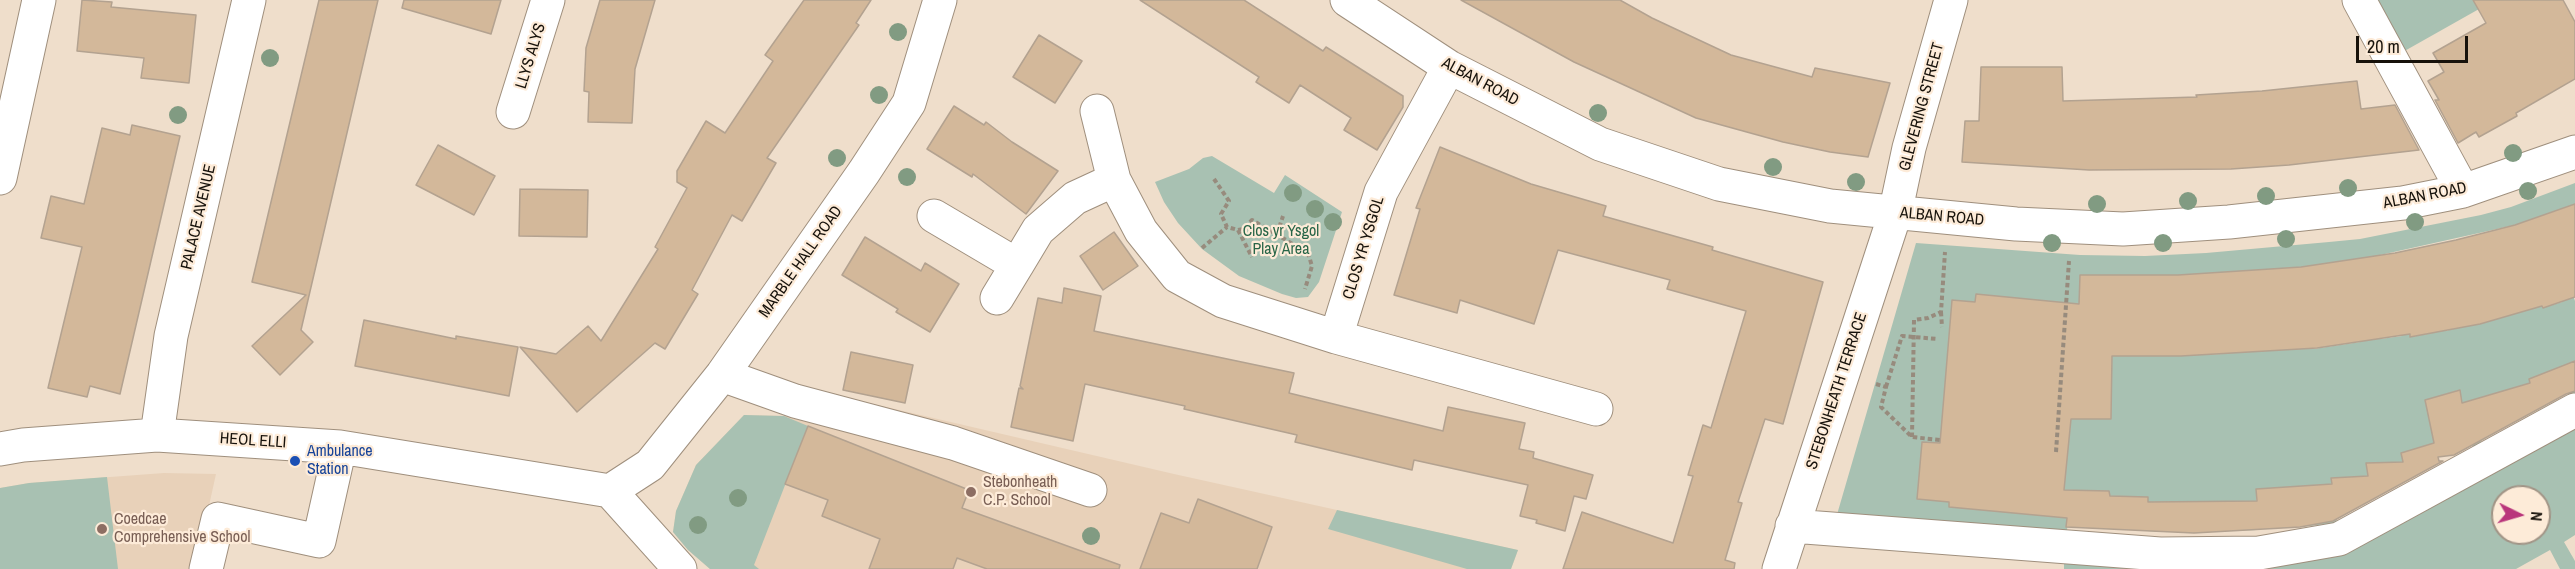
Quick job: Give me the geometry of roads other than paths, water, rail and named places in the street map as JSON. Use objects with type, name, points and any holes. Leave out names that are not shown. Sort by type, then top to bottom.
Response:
[{"type":"street","points":[[0,178],[39,0]]},
{"type":"street","name":"PALACE AVENUE","points":[[158,435],[171,336],[249,0]]},
{"type":"street","name":"LLYS ALYS","points":[[513,111],[548,0]]},
{"type":"street","name":"MARBLE HALL ROAD","points":[[610,491],[650,465],[722,375],[819,238],[909,103],[940,0]]},
{"type":"street","name":"GLEVERING STREET","points":[[1895,214],[1909,148],[1951,0]]},
{"type":"street","points":[[2359,0],[2463,191]]},
{"type":"street","name":"ALBAN ROAD","points":[[1357,3],[1449,67],[1600,144],[1719,184],[1830,206],[1895,214],[2123,229],[2229,222],[2391,204],[2463,191],[2575,152]]},
{"type":"street","name":"CLOS YR YSGOL","points":[[1336,337],[1381,192],[1449,67]]},
{"type":"street","points":[[1097,111],[1114,180],[1141,231],[1177,276],[1223,302],[1336,337],[1596,409]]},
{"type":"street","points":[[997,298],[1038,230],[1075,198],[1114,180]]},
{"type":"street","name":"STEBONHEATH TERRACE","points":[[1779,569],[1895,214]]},
{"type":"street","points":[[934,216],[1017,265]]},
{"type":"street","points":[[722,375],[795,401],[953,443],[1090,490]]},
{"type":"street","points":[[1792,526],[2160,554],[2259,553],[2339,539],[2575,410]]},
{"type":"street","name":"HEOL ELLI","points":[[0,449],[23,445],[158,435],[340,447],[610,491]]},
{"type":"street","points":[[206,569],[218,519],[320,541],[340,447]]},
{"type":"street","points":[[610,491],[680,569]]},
{"type":"place","name":"Ambulance Station","points":[[295,461]]},
{"type":"place","name":"Stebonheath C.P. School","points":[[971,492]]},
{"type":"place","name":"Coedcae Comprehensive School","points":[[102,529]]},
{"type":"park label","name":"Clos yr Ysgol Play Area","points":[[1281,241]]}]
